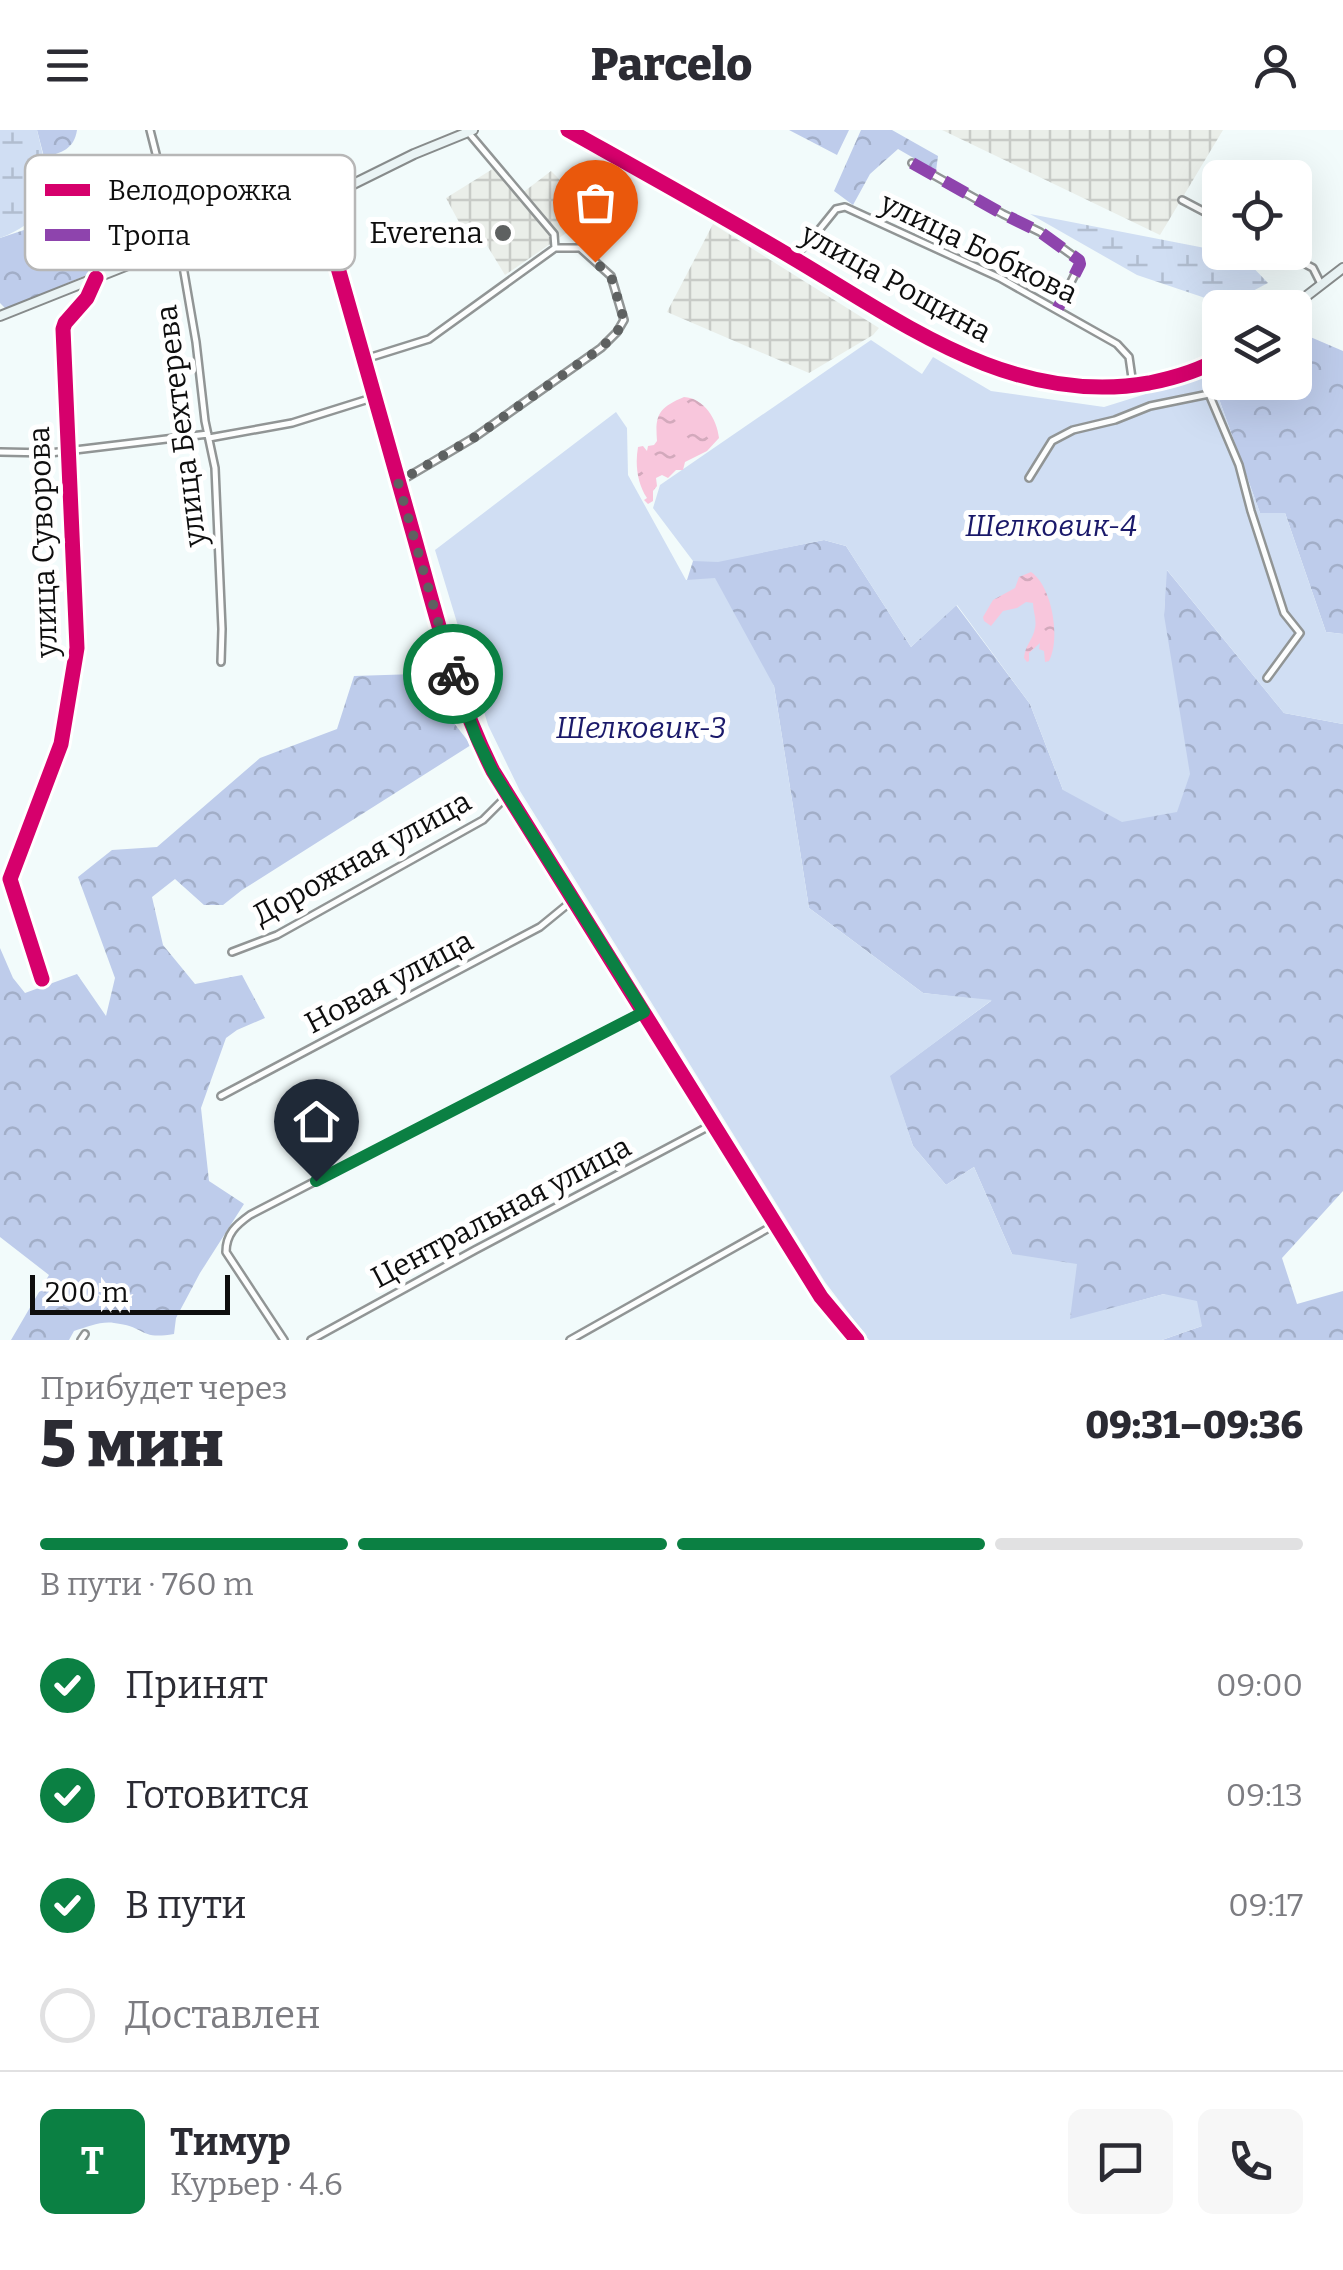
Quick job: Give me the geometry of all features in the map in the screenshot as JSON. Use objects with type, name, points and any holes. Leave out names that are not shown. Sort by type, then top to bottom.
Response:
[{"type":"street","name":"улица Бехтерева","points":[[150,130],[156,155]]},
{"type":"street","name":"улица Рощина","points":[[568,130],[934,342],[978,362],[1041,381],[1095,388],[1169,379],[1202,367]]},
{"type":"street","points":[[355,183],[471,131],[554,234],[555,248]]},
{"type":"street","points":[[912,163],[1040,232],[1079,260],[1057,310]]},
{"type":"street","points":[[1182,200],[1202,211]]},
{"type":"street","name":"улица Бобкова","points":[[793,258],[836,209],[844,207],[1000,278],[1117,344],[1130,358],[1134,385]]},
{"type":"street","points":[[366,360],[429,339],[555,248],[580,248],[611,276],[624,320],[601,348],[475,437],[398,482]]},
{"type":"street","points":[[1312,267],[1321,284]]},
{"type":"street","points":[[1312,291],[1343,268]]},
{"type":"street","points":[[0,316],[119,270]]},
{"type":"street","name":"улица Бехтерева","points":[[184,270],[215,468],[221,662]]},
{"type":"street","points":[[339,270],[430,598],[464,706],[484,754],[821,1297],[857,1340]]},
{"type":"street","name":"улица Суворова","points":[[42,979],[10,878],[60,744],[77,648],[64,329],[88,298],[96,278]]},
{"type":"street","points":[[1029,478],[1052,441],[1073,430],[1150,406],[1202,395]]},
{"type":"street","points":[[0,452],[28,454],[209,436],[292,422],[375,398]]},
{"type":"street","points":[[1212,400],[1239,465],[1284,613],[1300,633],[1267,678]]},
{"type":"street","name":"Дорожная улица","points":[[232,952],[276,936],[483,820],[508,795]]},
{"type":"street","name":"Новая улица","points":[[221,1096],[540,927],[573,900]]},
{"type":"street","points":[[284,1340],[226,1252],[226,1240],[238,1224],[644,1012]]},
{"type":"street","name":"Центральная улица","points":[[312,1340],[713,1124]]},
{"type":"street","points":[[570,1340],[776,1224]]},
{"type":"street","points":[[840,1340],[850,1332]]},
{"type":"shaded area","points":[[942,130],[1223,130],[1160,235]]},
{"type":"shaded area","points":[[499,165],[521,194],[551,171],[594,214],[505,275],[477,229],[466,235],[446,198]]},
{"type":"shaded area","points":[[713,224],[879,328],[809,373],[667,312]]},
{"type":"green space","points":[[0,130],[37,130],[43,155],[25,155],[25,225],[0,238]]},
{"type":"green space","points":[[37,130],[77,130],[66,149],[43,155]]},
{"type":"green space","points":[[789,130],[849,130],[837,155]]},
{"type":"green space","points":[[861,130],[892,130],[938,156],[936,171],[898,149],[870,174],[853,205],[834,191]]},
{"type":"green space","points":[[1030,214],[1202,247],[1202,270],[1255,270],[1268,283],[1255,290],[1202,290],[1202,297],[1137,275]]},
{"type":"green space","points":[[25,230],[25,270],[98,270],[6,309],[0,303],[0,238]]},
{"type":"green space","points":[[1312,338],[1343,351],[1343,634],[1326,632],[1285,513],[1260,513],[1219,400],[1312,400]]},
{"type":"green space","name":"Шелковик-4","points":[[871,340],[922,374],[933,357],[991,391],[1104,407],[1202,376],[1202,400],[1219,400],[1260,513],[1285,513],[1326,632],[1343,634],[1343,724],[1284,713],[1167,570],[1164,615],[1190,774],[1177,812],[1122,822],[1063,790],[1030,704],[957,605],[911,647],[846,546],[824,540],[718,562],[693,561],[653,508],[660,485]]},
{"type":"green space","name":"Шелковик-3","points":[[616,412],[627,428],[628,475],[686,580],[715,578],[774,686],[809,908],[923,993],[992,1000],[890,1076],[913,1146],[946,1185],[974,1167],[1012,1254],[1077,1264],[1070,1319],[1164,1294],[1197,1301],[1202,1326],[1162,1340],[869,1340],[825,1282],[520,791],[488,725],[435,550]]},
{"type":"green space","points":[[824,540],[846,546],[911,647],[956,605],[1030,704],[1063,790],[1164,615],[1166,569],[1284,713],[1343,724],[1343,1191],[1282,1258],[1297,1304],[1343,1291],[1343,1340],[1162,1340],[1202,1326],[1164,1294],[1070,1320],[1012,1254],[974,1167],[946,1185],[913,1146],[889,1076],[991,1001],[923,993],[809,908],[774,686],[687,580],[693,561],[718,561]]},
{"type":"green space","points":[[416,674],[471,745],[223,905],[204,905],[175,879],[152,897],[163,945],[195,984],[242,975],[265,1018],[226,1038],[201,1108],[209,1181],[244,1204],[200,1273],[176,1318],[174,1334],[148,1334],[109,1323],[74,1331],[69,1340],[11,1340],[49,1275],[0,1237],[0,948],[13,978],[25,993],[77,974],[106,1016],[115,978],[78,877],[112,850],[157,847],[260,758],[337,729],[354,676]]},
{"type":"water","points":[[684,397],[698,401],[708,411],[719,438],[707,451],[685,462],[683,470],[676,470],[668,478],[656,478],[653,501],[648,504],[638,473],[638,447],[647,451],[648,446],[654,445],[660,413]]},
{"type":"water","points":[[1031,572],[1044,589],[1052,613],[1053,651],[1045,662],[1040,643],[1029,653],[1029,661],[1024,658],[1036,622],[1033,603],[1003,611],[991,626],[983,617],[993,600],[1015,588],[1019,577]]},
{"type":"marked path","points":[[912,163],[1040,232],[1079,260],[1057,310]]},
{"type":"cycle path","points":[[568,130],[918,332],[1006,371],[1051,383],[1099,387],[1149,383],[1202,367]]},
{"type":"cycle path","points":[[339,270],[440,629],[458,687],[493,771],[821,1297],[857,1340]]},
{"type":"cycle path","points":[[42,979],[10,879],[61,744],[77,648],[63,329],[87,298],[96,278]]},
{"type":"way so far","points":[[453,674],[398,482],[475,437],[601,348],[617,332],[624,320],[611,276],[595,262]]},
{"type":"place","name":"Everena","points":[[503,233]]},
{"type":"route","points":[[316,1181],[644,1012],[493,772],[453,674]]}]
